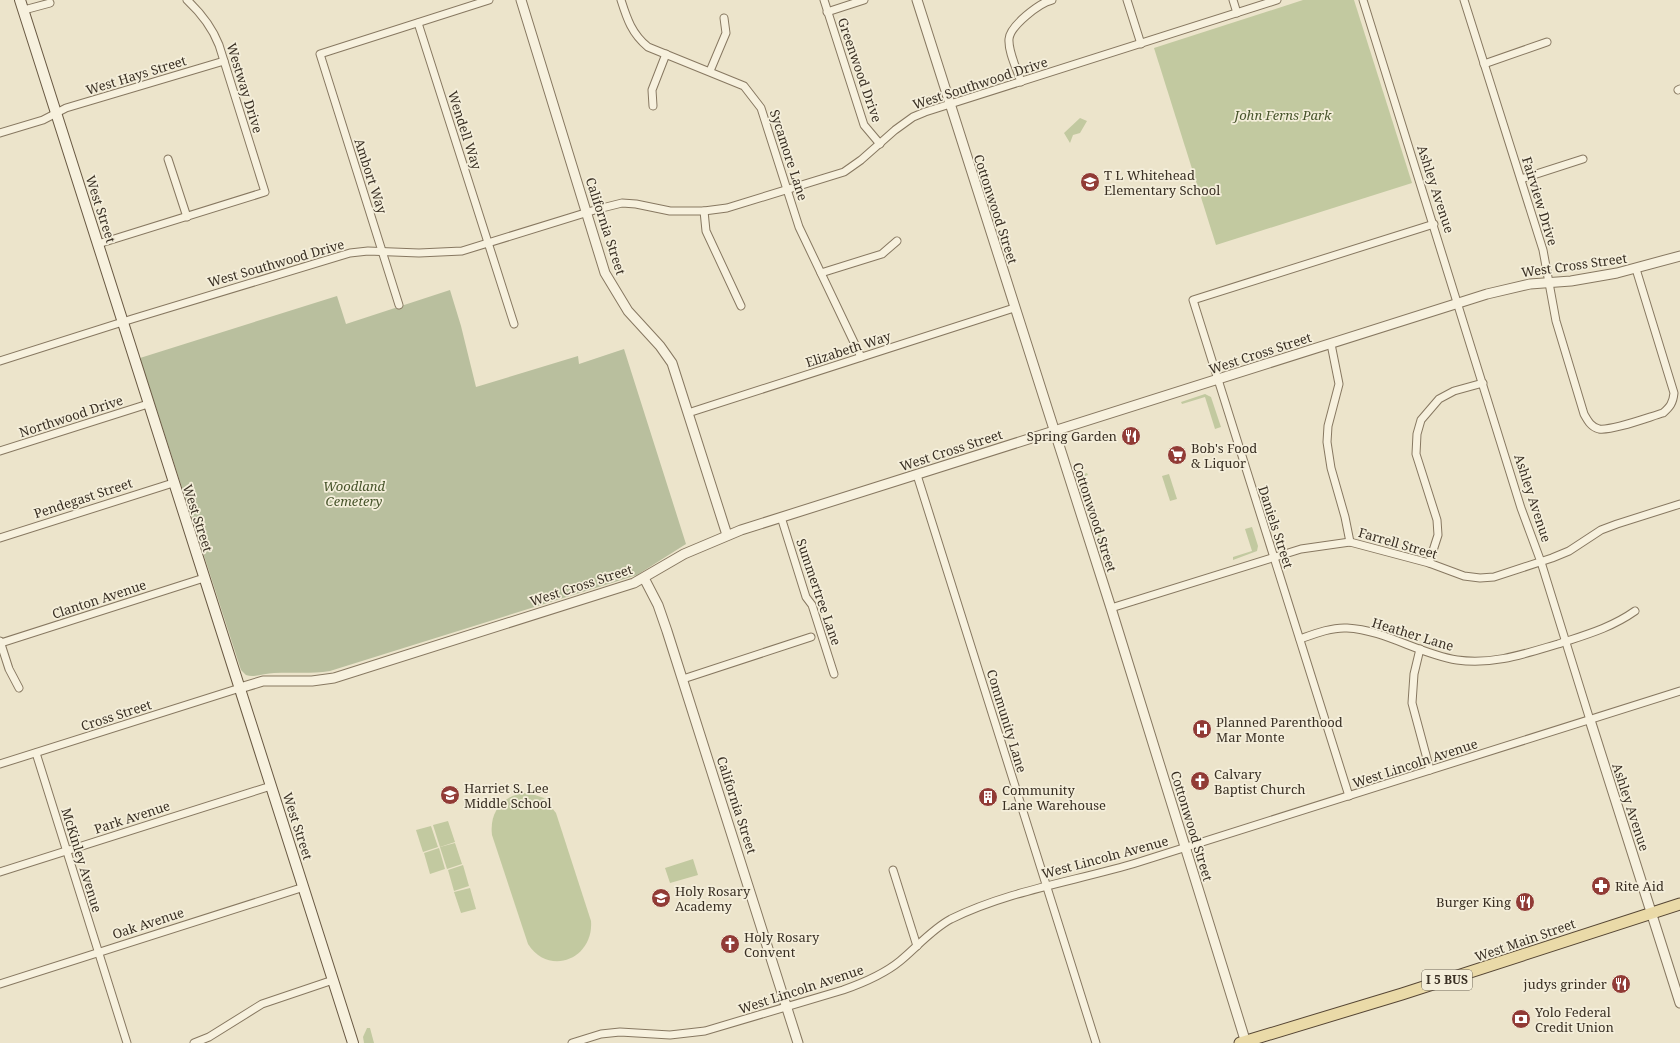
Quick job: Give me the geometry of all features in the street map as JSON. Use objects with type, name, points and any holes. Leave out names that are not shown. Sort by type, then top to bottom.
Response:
[{"type":"main road","name":"West Street","points":[[20,0],[353,1043]]},
{"type":"main road","name":"West Main Street","points":[[1244,1042],[1402,994],[1680,904]]},
{"type":"street","name":"Westway Drive","points":[[187,0],[201,13],[213,30],[265,192],[187,217]]},
{"type":"street","points":[[418,23],[489,0]]},
{"type":"street","name":"California Street","points":[[521,0],[602,263],[611,283],[630,314],[669,357],[727,535]]},
{"type":"street","name":"Sycamore Lane","points":[[621,0],[631,29],[638,39],[648,47],[744,86],[761,108],[804,238],[861,357]]},
{"type":"street","name":"Greenwood Drive","points":[[824,0],[864,125],[880,144]]},
{"type":"street","points":[[827,12],[864,0]]},
{"type":"street","name":"Cottonwood Street","points":[[917,0],[1014,308],[1111,608],[1244,1042]]},
{"type":"street","points":[[1021,82],[1009,39],[1012,30],[1035,8],[1052,0]]},
{"type":"street","points":[[1127,0],[1141,44]]},
{"type":"street","points":[[1234,0],[1237,13]]},
{"type":"street","name":"West Southwood Drive","points":[[0,361],[350,253],[382,251],[444,253],[462,251],[622,203],[636,204],[670,211],[704,211],[727,208],[844,172],[853,167],[913,118],[950,104],[1276,0]]},
{"type":"street","name":"Ashley Avenue","points":[[1363,0],[1434,224],[1521,508],[1541,562],[1680,1003]]},
{"type":"street","name":"Fairview Drive","points":[[1464,0],[1522,179],[1543,250],[1556,322],[1584,414],[1589,424],[1599,429],[1609,429],[1662,413],[1670,408],[1673,400],[1674,394],[1636,269]]},
{"type":"street","points":[[24,10],[50,3]]},
{"type":"street","points":[[710,71],[726,33],[724,18]]},
{"type":"street","name":"Ambort Way","points":[[399,304],[320,54],[418,23]]},
{"type":"street","name":"Wendell Way","points":[[418,23],[514,324]]},
{"type":"street","points":[[1484,64],[1547,42]]},
{"type":"street","points":[[653,106],[652,90],[666,54]]},
{"type":"street","name":"West Hays Street","points":[[0,133],[43,120],[66,108],[224,61]]},
{"type":"street","points":[[98,244],[187,217],[168,159]]},
{"type":"street","points":[[1522,179],[1583,159]]},
{"type":"street","points":[[704,211],[706,231],[741,306]]},
{"type":"street","name":"Daniels Street","points":[[1349,796],[1193,300],[1434,224]]},
{"type":"street","points":[[821,273],[882,254],[897,241]]},
{"type":"street","name":"West Cross Street","points":[[240,688],[263,681],[312,681],[334,678],[634,583],[678,557],[727,535],[781,517],[1518,286],[1592,277],[1636,269],[1680,256]]},
{"type":"street","name":"Elizabeth Way","points":[[688,413],[1014,308]]},
{"type":"street","points":[[1331,344],[1339,384],[1328,426],[1326,442],[1331,468],[1346,516],[1350,542]]},
{"type":"street","points":[[1429,563],[1438,535],[1437,520],[1416,454],[1417,434],[1421,420],[1439,399],[1454,392],[1483,383]]},
{"type":"street","name":"Northwood Drive","points":[[0,451],[148,404]]},
{"type":"street","name":"Community Lane","points":[[917,475],[1096,1043]]},
{"type":"street","name":"Pendegast Street","points":[[0,538],[174,483]]},
{"type":"street","name":"Farrell Street","points":[[1111,608],[1301,549],[1350,542],[1429,563],[1464,576],[1480,578],[1494,577],[1541,562],[1569,551],[1600,530],[1680,504]]},
{"type":"street","name":"Summertree Lane","points":[[781,517],[806,598],[812,605],[834,674]]},
{"type":"street","name":"Clanton Avenue","points":[[0,642],[204,578]]},
{"type":"street","name":"California Street","points":[[644,578],[662,616],[683,679],[798,1043]]},
{"type":"street","name":"Heather Lane","points":[[1300,639],[1323,631],[1346,628],[1368,632],[1457,660],[1479,662],[1521,656],[1609,627],[1635,611]]},
{"type":"street","points":[[683,679],[811,637]]},
{"type":"street","points":[[0,642],[9,669],[19,688]]},
{"type":"street","points":[[1420,649],[1414,674],[1412,703],[1430,770]]},
{"type":"street","name":"Cross Street","points":[[0,764],[240,688]]},
{"type":"street","name":"West Lincoln Avenue","points":[[572,1043],[601,1034],[620,1032],[670,1035],[695,1033],[787,1007],[866,982],[891,968],[948,921],[963,913],[1046,885],[1108,872],[1680,691]]},
{"type":"street","name":"McKinley Avenue","points":[[36,753],[127,1043]]},
{"type":"street","name":"Park Avenue","points":[[0,872],[271,786]]},
{"type":"street","points":[[893,870],[917,946]]},
{"type":"street","name":"Oak Avenue","points":[[0,984],[304,887]]},
{"type":"street","points":[[194,1043],[209,1037],[262,1004],[333,980]]},
{"type":"green space","name":"John Ferns Park","points":[[1303,0],[1354,0],[1412,183],[1216,245],[1154,48]]},
{"type":"green space","points":[[1080,118],[1087,121],[1080,133],[1073,135],[1070,143],[1064,133]]},
{"type":"green space","name":"Woodland Cemetery","points":[[450,290],[461,326],[476,387],[578,356],[579,364],[624,349],[686,544],[637,575],[330,671],[271,673],[252,676],[246,675],[241,670],[140,358],[337,296],[346,324]]},
{"type":"green space","points":[[1205,394],[1211,397],[1221,427],[1215,429],[1205,397],[1182,404],[1181,402]]},
{"type":"green space","points":[[1087,473],[1088,475],[1082,477],[1107,554],[1113,554],[1105,557],[1079,476]]},
{"type":"green space","points":[[1169,474],[1177,499],[1170,501],[1162,476]]},
{"type":"green space","points":[[1252,527],[1258,546],[1257,551],[1233,560],[1233,557],[1252,551],[1245,529]]},
{"type":"green space","points":[[529,793],[544,798],[556,813],[591,921],[590,934],[585,945],[578,954],[568,959],[558,961],[547,960],[537,954],[528,944],[492,835],[493,818],[500,805],[512,796]]},
{"type":"green space","points":[[448,821],[455,842],[440,847],[433,825]]},
{"type":"green space","points":[[431,826],[438,847],[423,852],[416,830]]},
{"type":"green space","points":[[455,843],[462,864],[447,869],[440,847]]},
{"type":"green space","points":[[439,848],[445,869],[430,874],[424,853]]},
{"type":"green space","points":[[693,859],[698,875],[670,883],[665,868]]},
{"type":"green space","points":[[463,865],[469,886],[454,891],[448,870]]},
{"type":"green space","points":[[470,888],[476,909],[461,913],[454,892]]},
{"type":"green space","points":[[367,1028],[370,1028],[374,1043],[364,1043],[363,1037]]},
{"type":"place","name":"T L Whitehead Elementary School","points":[[1090,182]]},
{"type":"place","name":"Spring Garden","points":[[1131,436]]},
{"type":"place","name":"Bob's Food & Liquor","points":[[1177,455]]},
{"type":"place","name":"Planned Parenthood Mar Monte","points":[[1202,729]]},
{"type":"place","name":"Calvary Baptist Church","points":[[1200,781]]},
{"type":"place","name":"Harriet S. Lee Middle School","points":[[450,795]]},
{"type":"place","name":"Community Lane Warehouse","points":[[988,797]]},
{"type":"place","name":"Rite Aid","points":[[1601,886]]},
{"type":"place","name":"Holy Rosary Academy","points":[[661,898]]},
{"type":"place","name":"Burger King","points":[[1525,902]]},
{"type":"place","name":"Holy Rosary Convent","points":[[730,944]]},
{"type":"place","name":"judys grinder","points":[[1621,984]]},
{"type":"place","name":"Yolo Federal Credit Union","points":[[1521,1019]]}]
